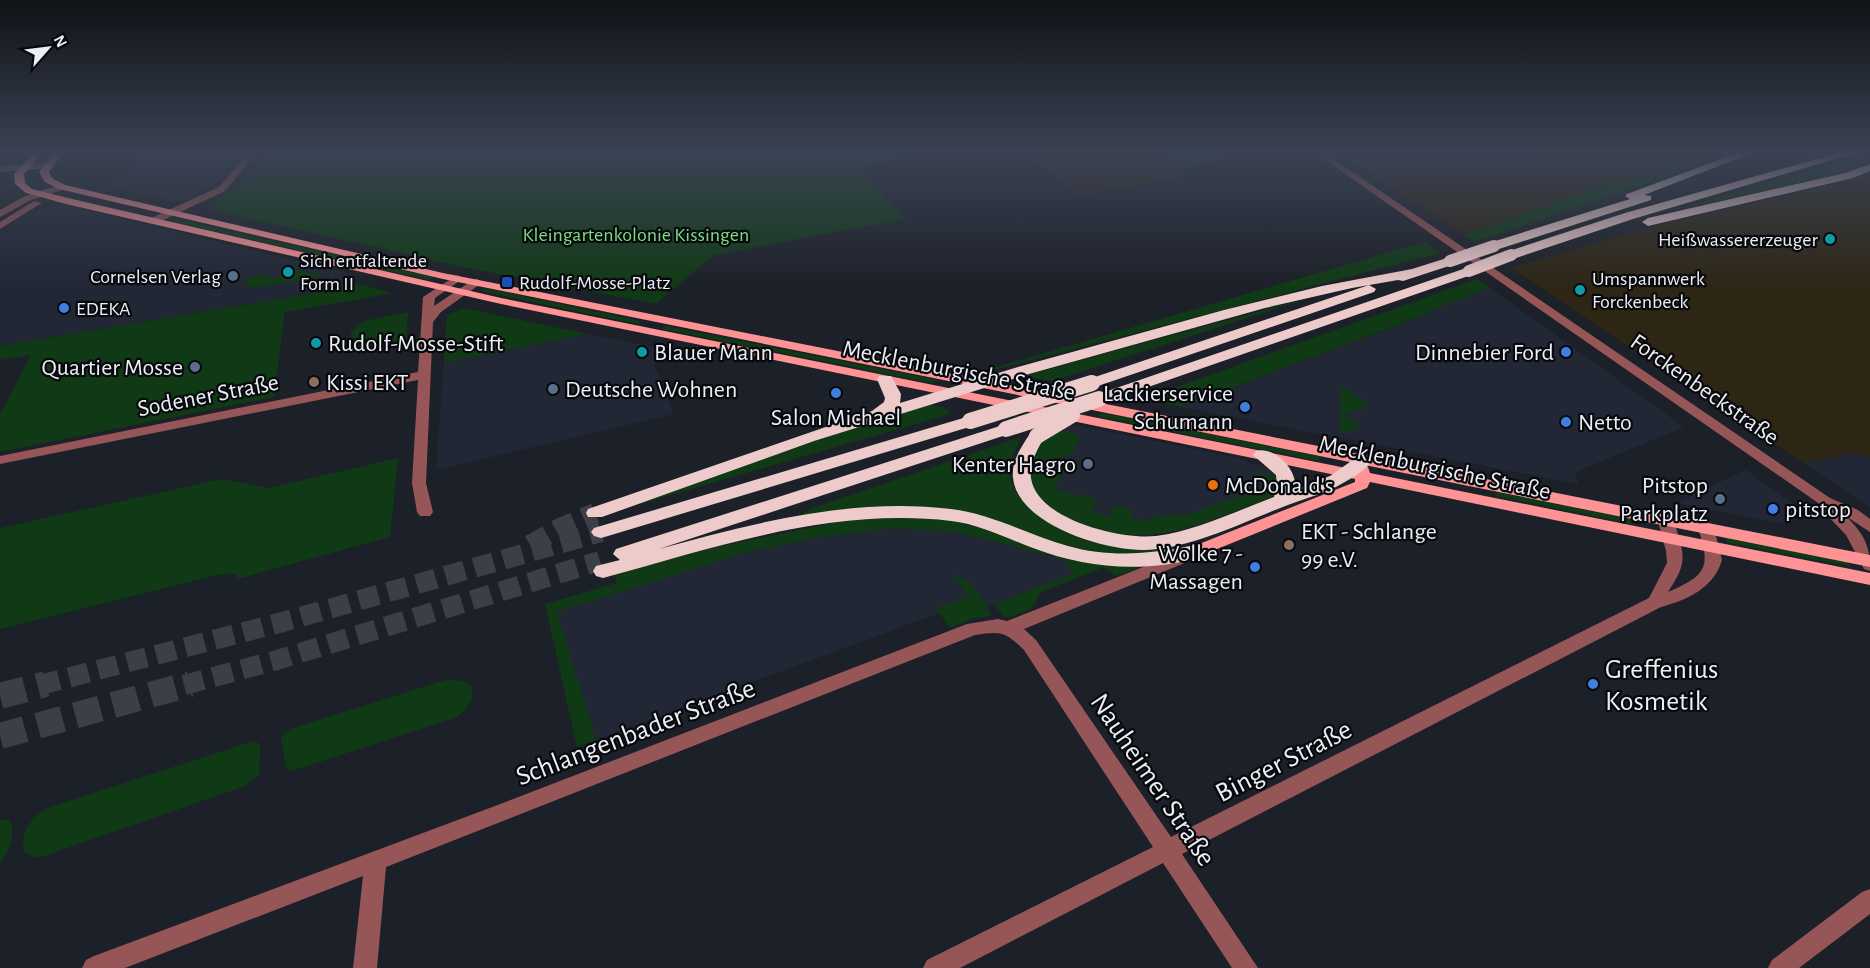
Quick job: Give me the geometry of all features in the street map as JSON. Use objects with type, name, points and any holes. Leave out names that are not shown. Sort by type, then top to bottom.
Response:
[{"type":"highway","points":[[1601,211],[1610,203],[1623,198]]},
{"type":"highway","points":[[1195,552],[1142,561],[1106,560],[1066,552],[954,515],[883,512],[803,521],[602,566],[1006,429],[1095,391],[1449,261],[1601,211],[1650,198]]},
{"type":"highway","points":[[601,532],[970,421],[1095,391],[1125,390],[1511,255],[1683,198]]},
{"type":"highway","points":[[1545,244],[1566,245],[1644,223],[1752,198]]},
{"type":"highway","points":[[595,513],[752,456],[871,417],[1120,342],[1367,279],[1415,273]]},
{"type":"highway","points":[[871,417],[885,410],[894,399],[894,394],[885,379]]},
{"type":"highway","points":[[1095,391],[1037,436],[1027,448],[1020,465],[1026,492],[1042,510],[1073,528],[1109,540],[1136,543],[1181,538],[1357,470]]},
{"type":"highway","points":[[1262,455],[1274,463],[1287,478],[1288,486],[1281,501]]},
{"type":"main road","name":"Mecklenburgische Straße","points":[[55,198],[442,288],[951,393],[1262,455],[1357,470],[1480,484],[1869,562]]},
{"type":"main road","name":"Mecklenburgische Straße","points":[[108,198],[457,278],[983,383],[1482,501],[1870,579]]},
{"type":"main road","points":[[975,397],[983,383]]},
{"type":"main road","points":[[1195,552],[1362,485],[1357,470]]},
{"type":"main road","points":[[1480,484],[1482,501]]},
{"type":"street","points":[[0,214],[28,198]]},
{"type":"street","points":[[0,226],[40,201],[40,198]]},
{"type":"street","points":[[153,220],[202,198]]},
{"type":"street","name":"Forckenbeckstraße","points":[[1385,198],[1825,501],[1853,514],[1870,527]]},
{"type":"street","points":[[425,512],[419,483],[429,297],[457,278]]},
{"type":"street","points":[[428,321],[437,309],[477,282]]},
{"type":"street","name":"Sodener Straße","points":[[0,460],[425,375]]},
{"type":"street","name":"Forckenbeckstraße","points":[[1825,501],[1829,510],[1852,532],[1869,562]]},
{"type":"street","points":[[1656,602],[1658,592],[1675,567],[1666,520]]},
{"type":"street","name":"Binger Straße","points":[[935,968],[1511,674],[1656,602],[1673,599],[1705,577],[1713,566],[1712,547],[1706,528]]},
{"type":"street","name":"Schlangenbader Straße","points":[[94,968],[973,629],[998,625],[1008,627],[1195,552]]},
{"type":"street","name":"Nauheimer Straße","points":[[1008,627],[1030,645],[1246,968]]},
{"type":"street","points":[[365,968],[376,861]]},
{"type":"street","points":[[1780,968],[1870,900]]},
{"type":"shaded area","points":[[159,198],[189,198],[175,202]]},
{"type":"shaded area","points":[[1409,198],[1566,198],[1463,234]]},
{"type":"shaded area","points":[[1774,198],[1870,198],[1870,457],[1853,453],[1803,463],[1511,268],[1658,225]]},
{"type":"shaded area","points":[[62,205],[357,275],[328,291],[0,346],[0,231],[31,211]]},
{"type":"shaded area","points":[[1490,288],[1684,427],[1576,472],[1578,484],[1181,407],[1428,314],[1426,312]]},
{"type":"shaded area","points":[[588,334],[668,350],[654,364],[674,414],[436,470],[444,363]]},
{"type":"shaded area","points":[[1071,424],[1247,460],[1247,463],[1267,467],[1280,477],[1272,497],[1182,530],[1137,535],[1061,515],[1047,504],[1045,438]]},
{"type":"shaded area","points":[[1853,453],[1870,457],[1870,508],[1803,463]]},
{"type":"shaded area","points":[[1746,470],[1798,507],[1784,524],[1680,504],[1679,501]]},
{"type":"shaded area","points":[[894,528],[955,532],[1061,558],[1075,573],[967,614],[961,605],[577,747],[545,604],[744,553],[815,538]]},
{"type":"green space","name":"Kleingartenkolonie Kissingen","points":[[885,198],[905,219],[714,255],[656,304],[463,267],[211,210],[219,199]]},
{"type":"green space","points":[[1568,198],[1605,198],[1474,242],[1463,235]]},
{"type":"green space","points":[[1715,198],[1728,198],[1673,210]]},
{"type":"green space","points":[[173,218],[433,277],[429,280],[167,220]]},
{"type":"green space","points":[[1424,242],[1440,253],[994,370],[990,369]]},
{"type":"green space","points":[[290,268],[324,276],[253,288],[245,285],[247,278],[262,274],[272,276],[272,279],[281,277],[282,271]]},
{"type":"green space","points":[[1477,279],[1490,288],[1181,407],[1158,402],[1152,396]]},
{"type":"green space","points":[[345,281],[393,293],[285,312],[274,397],[0,452],[0,414],[31,355],[0,360],[0,346],[328,291]]},
{"type":"green space","points":[[484,288],[641,321],[638,324],[480,291]]},
{"type":"green space","points":[[1312,297],[1052,381],[1024,376],[1293,302]]},
{"type":"green space","points":[[464,308],[588,334],[444,363],[447,315]]},
{"type":"green space","points":[[408,312],[406,345],[366,350],[352,347],[351,332],[364,321]]},
{"type":"green space","points":[[665,326],[938,380],[932,383],[662,329]]},
{"type":"green space","points":[[1341,386],[1370,406],[1344,414],[1361,427],[1343,433],[1340,433]]},
{"type":"green space","points":[[927,404],[945,408],[950,414],[629,507],[755,459]]},
{"type":"green space","points":[[1103,413],[1321,457],[1319,461],[1096,416]]},
{"type":"green space","points":[[1059,430],[1080,436],[1072,456],[1063,455],[1058,467],[1064,469],[1055,490],[1097,499],[1092,512],[1110,516],[1114,506],[1132,510],[1131,518],[1153,521],[1156,514],[1165,517],[1168,514],[1184,516],[1258,490],[1262,483],[1252,472],[1280,477],[1280,491],[1272,497],[1189,528],[1136,535],[1105,531],[1071,520],[1055,511],[1034,487],[1030,464],[1034,451],[1042,441]]},
{"type":"green space","points":[[1018,438],[1021,439],[1010,465],[1014,488],[1035,513],[1050,524],[1067,533],[1100,544],[1129,547],[1174,545],[1176,548],[1147,554],[1116,554],[1085,550],[961,515],[915,507],[864,507],[796,517],[813,508]]},
{"type":"green space","points":[[398,458],[390,537],[237,579],[237,575],[226,573],[0,629],[0,528],[222,479],[269,488]]},
{"type":"green space","points":[[1496,492],[1630,519],[1632,524],[1496,496]]},
{"type":"green space","points":[[941,518],[1134,564],[1137,569],[1116,576],[1104,567],[1039,593],[1038,599],[1031,608],[1005,618],[994,604],[1074,573],[1061,558],[955,532],[894,528],[815,538],[744,553],[557,612],[596,740],[577,747],[545,604],[617,583],[615,575],[717,547],[851,519]]},
{"type":"green space","points":[[1726,538],[1847,562],[1852,567],[1728,543]]},
{"type":"green space","points":[[952,574],[965,580],[976,590],[991,616],[975,618],[950,628],[936,608],[969,596]]},
{"type":"green space","points":[[446,680],[464,681],[472,687],[469,704],[457,717],[295,770],[289,771],[286,768],[281,737],[290,729]]},
{"type":"green space","points":[[256,741],[260,746],[259,775],[245,786],[41,857],[34,857],[24,852],[24,838],[28,826],[48,808]]},
{"type":"green space","points":[[0,819],[8,820],[11,824],[12,836],[9,848],[0,863]]},
{"type":"tunnel","points":[[530,545],[558,529],[595,513]]},
{"type":"tunnel","points":[[40,685],[279,623],[601,532]]},
{"type":"tunnel","points":[[184,685],[277,660],[600,561]]},
{"type":"tunnel","points":[[0,696],[46,684]]},
{"type":"tunnel","points":[[0,736],[190,684]]},
{"type":"place","name":"Heißwassererzeuger","points":[[1830,239]]},
{"type":"place","name":"Sich entfaltende Form II","points":[[288,272]]},
{"type":"place","name":"Cornelsen Verlag","points":[[233,276]]},
{"type":"place","name":"Rudolf-Mosse-Platz","points":[[507,282]]},
{"type":"place","name":"Umspannwerk Forckenbeck","points":[[1580,290]]},
{"type":"place","name":"EDEKA","points":[[64,308]]},
{"type":"place","name":"Rudolf-Mosse-Stift","points":[[316,343]]},
{"type":"place","name":"Blauer Mann","points":[[642,352]]},
{"type":"place","name":"Dinnebier Ford","points":[[1566,352]]},
{"type":"place","name":"Quartier Mosse","points":[[195,367]]},
{"type":"place","name":"Kissi EKT","points":[[314,382]]},
{"type":"place","name":"Deutsche Wohnen","points":[[553,389]]},
{"type":"place","name":"Salon Michael","points":[[836,393]]},
{"type":"place","name":"Lackierservice Schumann","points":[[1245,407]]},
{"type":"place","name":"Netto","points":[[1566,422]]},
{"type":"place","name":"Kenter Hagro","points":[[1088,464]]},
{"type":"place","name":"McDonald's","points":[[1213,485]]},
{"type":"place","name":"Pitstop Parkplatz","points":[[1720,499]]},
{"type":"place","name":"pitstop","points":[[1773,509]]},
{"type":"place","name":"EKT - Schlange 99 e.V.","points":[[1289,545]]},
{"type":"place","name":"Wolke 7 - Massagen","points":[[1255,567]]},
{"type":"place","name":"Greffenius Kosmetik","points":[[1593,684]]}]
